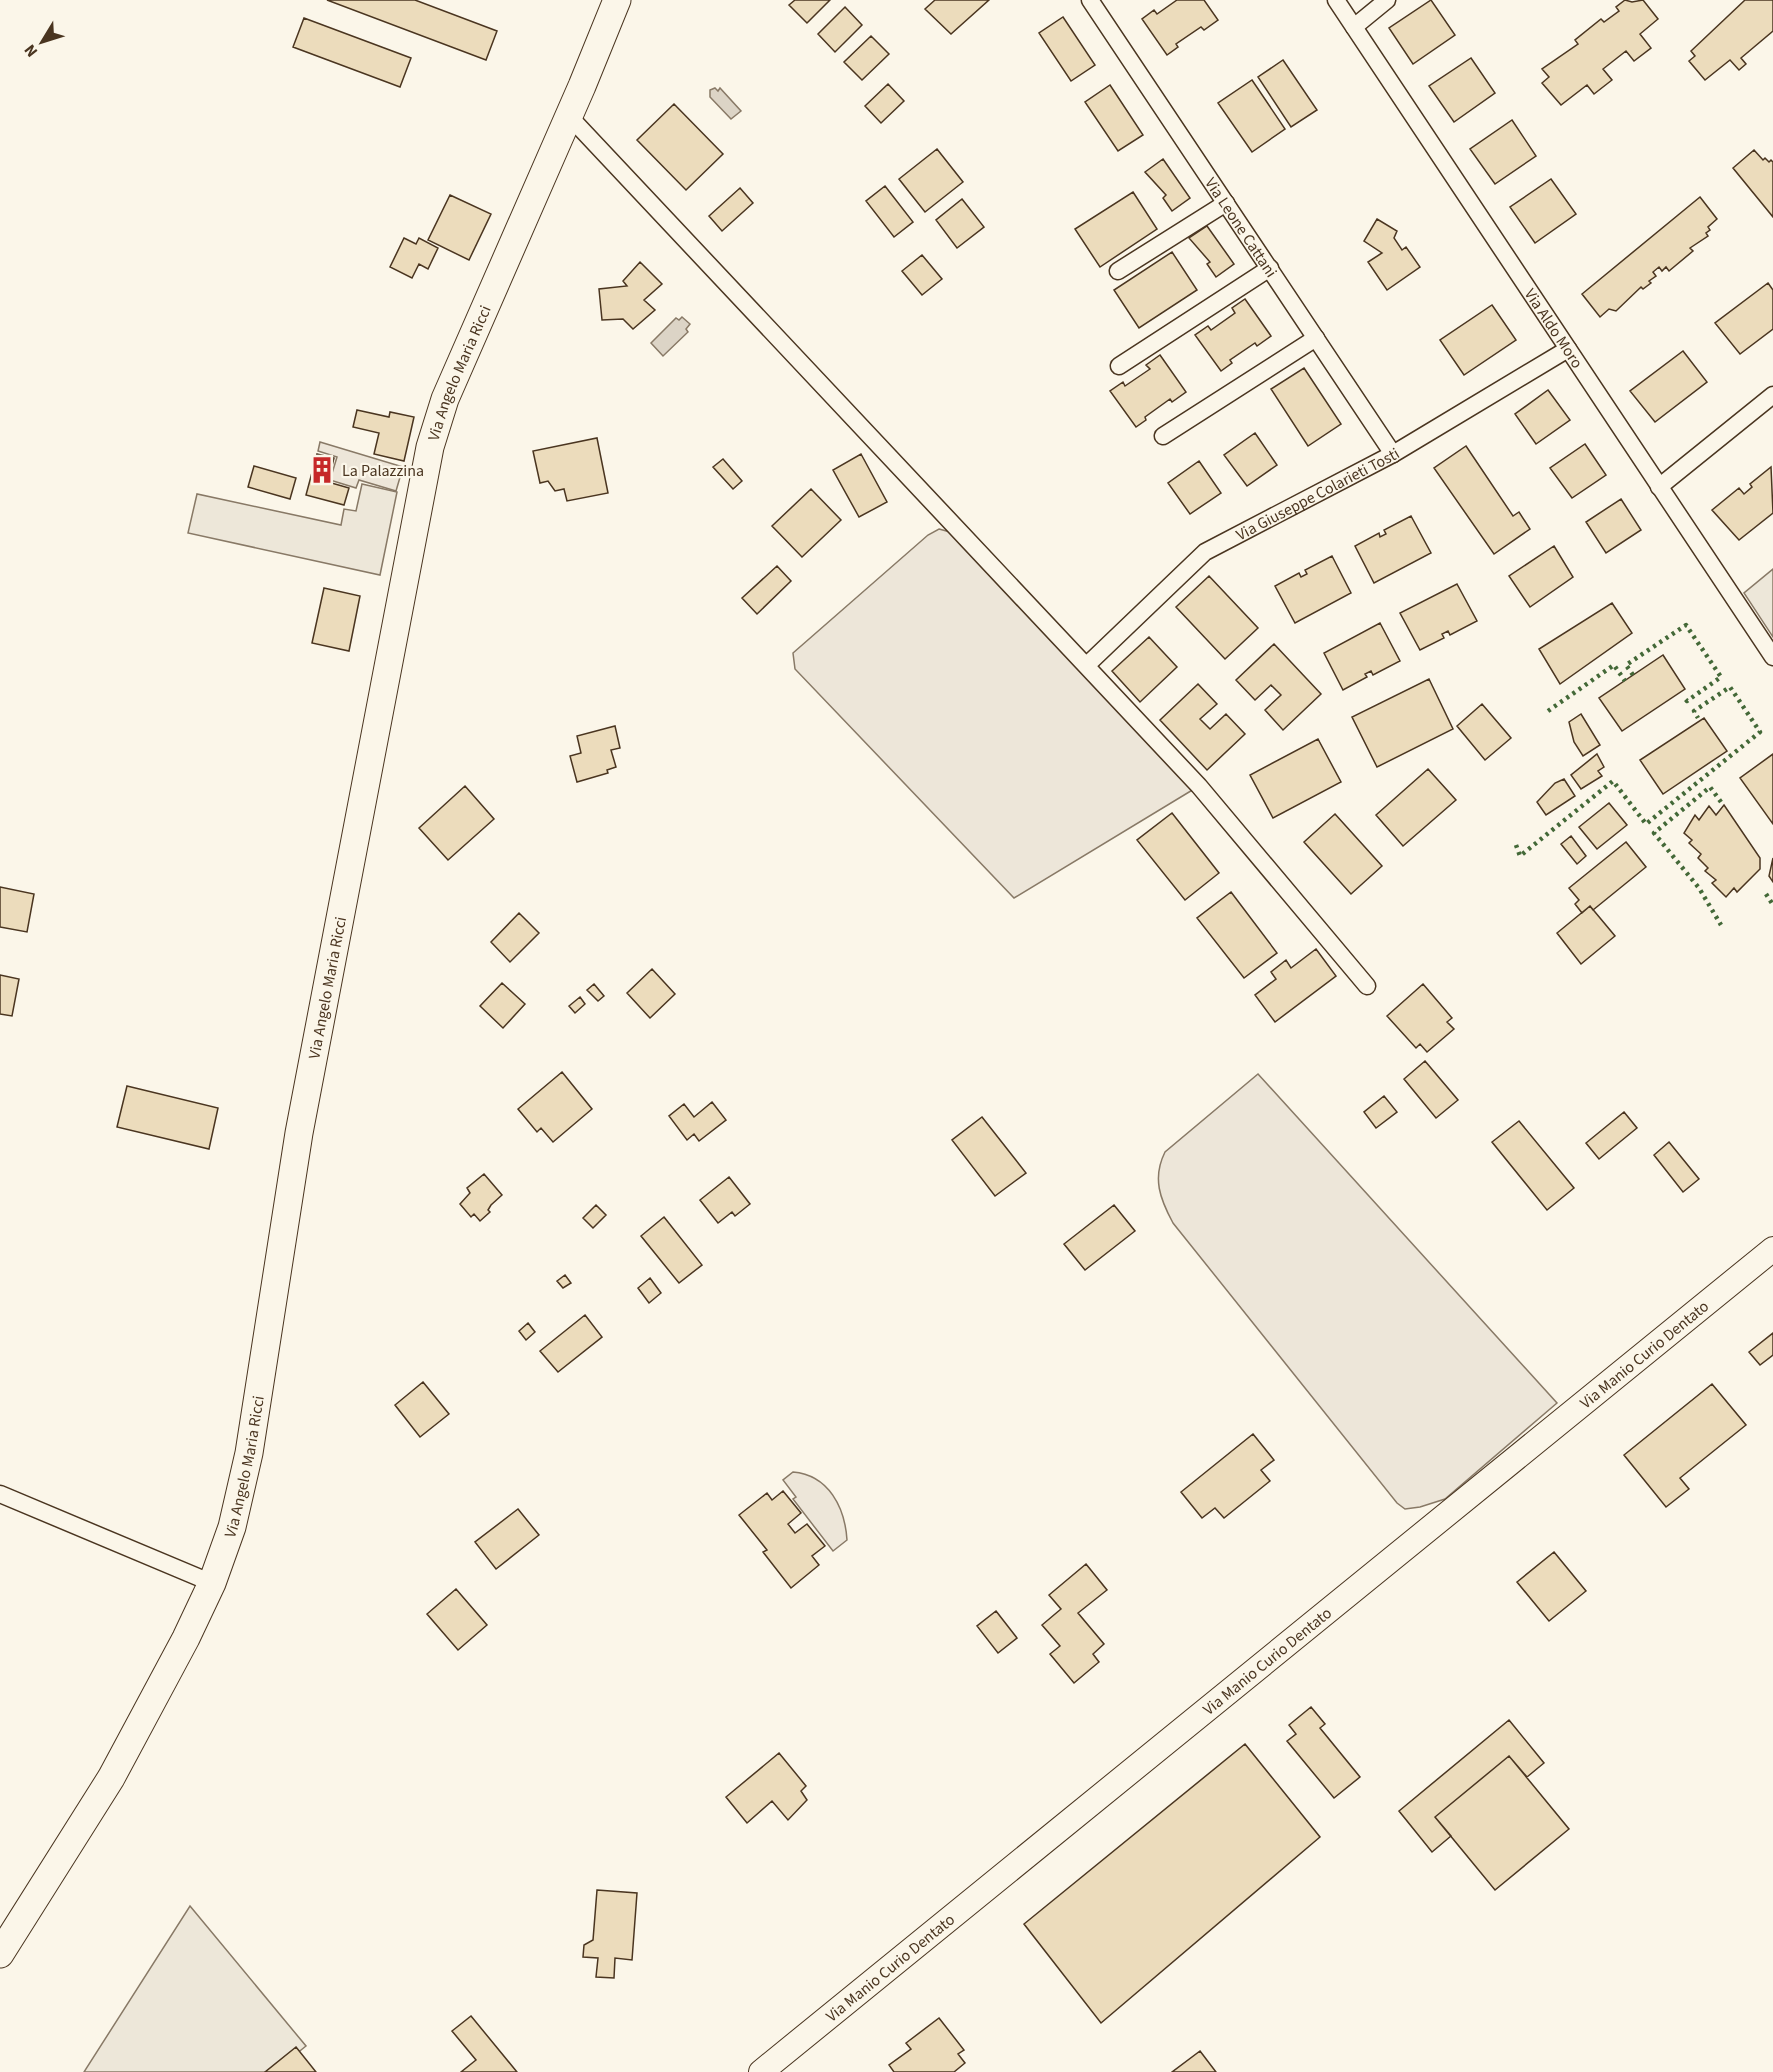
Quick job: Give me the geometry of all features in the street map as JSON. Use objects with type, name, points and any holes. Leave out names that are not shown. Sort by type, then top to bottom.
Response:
[{"type":"main road","name":"Via Angelo Maria Ricci","points":[[0,1953],[111,1778],[186,1638],[212,1583],[232,1527],[249,1453],[299,1133],[430,447],[445,399],[569,116],[617,0]]},
{"type":"main road","name":"Via Manio Curio Dentato","points":[[761,2072],[1773,1249]]},
{"type":"street","name":"Via Leone Cattani","points":[[1090,0],[1394,454]]},
{"type":"street","name":"Via Aldo Moro","points":[[1336,0],[1773,657]]},
{"type":"street","points":[[1354,27],[1387,0]]},
{"type":"street","points":[[569,116],[1199,786],[1367,986]]},
{"type":"street","points":[[1118,271],[1226,202]]},
{"type":"street","points":[[1119,366],[1270,268]]},
{"type":"street","points":[[1163,436],[1316,338]]},
{"type":"street","name":"Via Giuseppe Colarieti Tosti","points":[[1087,665],[1205,552],[1394,454],[1568,349]]},
{"type":"street","points":[[1659,487],[1773,395]]},
{"type":"street","points":[[0,1494],[212,1583]]},
{"type":"shaded area","points":[[715,88],[718,91],[720,88],[741,111],[731,119],[710,97],[710,90]]},
{"type":"shaded area","points":[[682,317],[690,324],[686,329],[688,332],[663,356],[651,343],[676,318],[679,320]]},
{"type":"shaded area","points":[[320,442],[403,467],[396,491],[359,480],[356,488],[330,480],[337,457],[318,451]]},
{"type":"shaded area","points":[[362,484],[397,492],[380,575],[188,533],[197,494],[341,525],[344,509],[356,511]]},
{"type":"shaded area","points":[[939,529],[950,532],[1199,786],[1014,898],[795,669],[793,653],[928,535]]},
{"type":"shaded area","points":[[1773,569],[1773,637],[1744,593]]},
{"type":"shaded area","points":[[1258,1074],[1557,1403],[1445,1499],[1405,1509],[1397,1503],[1173,1223],[1164,1205],[1158,1180],[1165,1152]]},
{"type":"shaded area","points":[[793,1472],[806,1474],[816,1479],[833,1495],[839,1505],[847,1540],[833,1551],[793,1499],[796,1497],[783,1480]]},
{"type":"shaded area","points":[[190,1906],[306,2046],[274,2072],[84,2072]]},
{"type":"building","points":[[327,0],[415,0],[497,31],[486,60]]},
{"type":"building","points":[[795,0],[830,0],[807,23],[789,5]]},
{"type":"building","points":[[935,0],[989,0],[951,34],[925,9]]},
{"type":"building","points":[[1177,0],[1204,0],[1218,20],[1204,30],[1201,27],[1176,44],[1178,47],[1167,55],[1142,19],[1154,10],[1157,14]]},
{"type":"building","points":[[1431,0],[1455,35],[1413,64],[1389,28]]},
{"type":"building","points":[[1625,0],[1632,2],[1643,0],[1658,19],[1640,34],[1651,48],[1634,61],[1626,51],[1603,69],[1612,80],[1594,94],[1587,85],[1561,105],[1542,83],[1549,77],[1542,69],[1578,44],[1575,40],[1601,19],[1604,22],[1619,11],[1616,7]]},
{"type":"building","points":[[1745,0],[1773,0],[1773,31],[1741,58],[1746,64],[1739,70],[1730,60],[1705,80],[1689,61],[1695,56],[1691,51]]},
{"type":"building","points":[[845,7],[862,25],[835,52],[818,34]]},
{"type":"building","points":[[1063,17],[1095,65],[1071,81],[1039,33]]},
{"type":"building","points":[[304,18],[411,58],[400,87],[293,47]]},
{"type":"building","points":[[871,36],[889,54],[862,80],[844,62]]},
{"type":"building","points":[[1471,58],[1495,93],[1454,122],[1429,86]]},
{"type":"building","points":[[1283,60],[1317,110],[1291,127],[1258,77]]},
{"type":"building","points":[[1252,80],[1285,129],[1252,152],[1218,103]]},
{"type":"building","points":[[888,84],[904,101],[881,123],[865,106]]},
{"type":"building","points":[[1110,85],[1143,135],[1118,151],[1085,102]]},
{"type":"building","points":[[674,104],[723,154],[686,190],[637,140]]},
{"type":"building","points":[[1512,120],[1536,156],[1495,184],[1470,149]]},
{"type":"building","points":[[937,149],[963,182],[925,212],[899,179]]},
{"type":"building","points":[[1754,150],[1763,160],[1765,158],[1773,162],[1773,217],[1733,168]]},
{"type":"building","points":[[1163,159],[1190,198],[1172,211],[1163,198],[1166,195],[1145,172]]},
{"type":"building","points":[[1551,179],[1576,214],[1535,243],[1510,207]]},
{"type":"building","points":[[885,186],[913,222],[894,237],[866,201]]},
{"type":"building","points":[[740,188],[753,203],[722,231],[709,216]]},
{"type":"building","points":[[1133,192],[1157,229],[1100,267],[1075,229]]},
{"type":"building","points":[[450,195],[491,214],[469,260],[428,240]]},
{"type":"building","points":[[1700,197],[1717,219],[1708,227],[1710,230],[1706,233],[1708,236],[1690,248],[1693,251],[1669,271],[1666,267],[1662,271],[1659,267],[1653,272],[1656,276],[1649,281],[1651,283],[1643,289],[1641,287],[1616,311],[1609,309],[1600,317],[1582,294]]},
{"type":"building","points":[[962,199],[984,227],[957,248],[936,220]]},
{"type":"building","points":[[1377,219],[1397,231],[1394,238],[1402,250],[1406,247],[1420,267],[1387,290],[1368,262],[1382,253],[1364,241]]},
{"type":"building","points":[[1207,226],[1234,264],[1216,277],[1207,264],[1210,262],[1189,238]]},
{"type":"building","points":[[404,238],[416,244],[419,238],[438,248],[428,269],[419,264],[412,278],[390,267]]},
{"type":"building","points":[[1172,252],[1197,290],[1139,328],[1114,290]]},
{"type":"building","points":[[922,255],[942,279],[922,295],[902,271]]},
{"type":"building","points":[[640,262],[662,284],[644,300],[655,310],[633,329],[623,319],[602,320],[599,289],[627,286],[623,281]]},
{"type":"building","points":[[1768,283],[1773,290],[1773,329],[1740,354],[1715,323]]},
{"type":"building","points":[[1245,299],[1271,336],[1257,346],[1255,343],[1230,360],[1232,363],[1221,371],[1195,335],[1208,326],[1211,330],[1235,313],[1232,308]]},
{"type":"building","points":[[1492,305],[1516,340],[1464,375],[1440,340]]},
{"type":"building","points":[[1683,351],[1707,382],[1655,422],[1630,391]]},
{"type":"building","points":[[1160,355],[1186,392],[1172,402],[1170,399],[1145,417],[1146,420],[1136,427],[1110,391],[1123,382],[1125,386],[1150,369],[1146,365]]},
{"type":"building","points":[[1304,368],[1341,424],[1308,446],[1271,389]]},
{"type":"building","points":[[1548,390],[1570,420],[1536,444],[1515,414]]},
{"type":"building","points":[[357,410],[389,417],[390,412],[414,417],[404,461],[374,454],[379,433],[353,427]]},
{"type":"building","points":[[1255,433],[1277,465],[1247,486],[1224,455]]},
{"type":"building","points":[[597,438],[608,493],[567,501],[564,489],[555,491],[548,481],[540,483],[533,451]]},
{"type":"building","points":[[1585,444],[1606,475],[1572,498],[1550,468]]},
{"type":"building","points":[[1466,446],[1513,516],[1519,512],[1530,529],[1494,554],[1434,468]]},
{"type":"building","name":"La Palazzina","points":[[317,454],[334,458],[328,482],[349,488],[344,505],[306,495]]},
{"type":"building","points":[[861,454],[887,502],[859,517],[833,470]]},
{"type":"building","points":[[723,459],[742,481],[733,489],[713,467]]},
{"type":"building","points":[[1199,461],[1221,493],[1190,514],[1168,483]]},
{"type":"building","points":[[254,466],[296,478],[290,499],[248,487]]},
{"type":"building","points":[[1771,467],[1773,513],[1739,540],[1712,510],[1739,488],[1744,494],[1752,487],[1750,484]]},
{"type":"building","points":[[811,489],[841,520],[802,557],[772,526]]},
{"type":"building","points":[[1621,499],[1641,530],[1606,553],[1586,522]]},
{"type":"building","points":[[1411,516],[1431,553],[1374,583],[1355,546],[1379,533],[1380,537],[1386,534],[1384,530]]},
{"type":"building","points":[[1554,546],[1573,577],[1530,607],[1509,576]]},
{"type":"building","points":[[1332,556],[1351,593],[1295,623],[1275,586],[1299,573],[1301,577],[1307,574],[1305,570]]},
{"type":"building","points":[[777,566],[791,581],[757,614],[742,598]]},
{"type":"building","points":[[1209,576],[1258,628],[1225,659],[1176,607]]},
{"type":"building","points":[[1457,584],[1477,621],[1450,635],[1448,631],[1442,634],[1444,638],[1420,650],[1400,613]]},
{"type":"building","points":[[324,588],[360,596],[349,651],[312,643]]},
{"type":"building","points":[[1612,603],[1632,633],[1560,684],[1539,649]]},
{"type":"building","points":[[1380,623],[1400,661],[1373,675],[1371,671],[1365,674],[1367,677],[1343,690],[1324,653]]},
{"type":"building","points":[[1149,637],[1177,667],[1140,702],[1112,671]]},
{"type":"building","points":[[1274,644],[1321,694],[1283,730],[1265,710],[1281,695],[1271,685],[1255,700],[1236,680]]},
{"type":"building","points":[[1663,655],[1685,689],[1622,731],[1599,698]]},
{"type":"building","points":[[1429,679],[1453,729],[1377,767],[1352,717]]},
{"type":"building","points":[[1198,684],[1217,704],[1200,719],[1210,729],[1226,714],[1245,734],[1207,770],[1160,720]]},
{"type":"building","points":[[1482,704],[1511,738],[1485,760],[1457,726]]},
{"type":"building","points":[[1581,714],[1600,745],[1583,756],[1574,742],[1569,722]]},
{"type":"building","points":[[1704,718],[1727,751],[1663,794],[1640,760]]},
{"type":"building","points":[[615,726],[620,748],[611,750],[616,767],[607,770],[608,773],[577,782],[570,756],[581,753],[577,736]]},
{"type":"building","points":[[1318,739],[1341,782],[1273,818],[1250,775]]},
{"type":"building","points":[[1597,754],[1604,767],[1598,771],[1602,776],[1581,789],[1571,775]]},
{"type":"building","points":[[1773,754],[1773,824],[1740,778]]},
{"type":"building","points":[[1428,769],[1456,800],[1403,846],[1376,815]]},
{"type":"building","points":[[1564,779],[1575,796],[1546,815],[1537,802],[1555,783]]},
{"type":"building","points":[[465,786],[494,819],[448,860],[419,828]]},
{"type":"building","points":[[1609,803],[1627,825],[1597,849],[1579,827]]},
{"type":"building","points":[[1724,805],[1760,858],[1760,869],[1737,892],[1734,888],[1726,897],[1712,883],[1716,880],[1705,871],[1708,868],[1698,858],[1701,854],[1689,843],[1692,840],[1684,833],[1695,815],[1699,820],[1709,806],[1716,815]]},
{"type":"building","points":[[1172,813],[1219,873],[1185,900],[1137,840]]},
{"type":"building","points":[[1335,814],[1382,866],[1351,894],[1304,842]]},
{"type":"building","points":[[1571,836],[1586,856],[1577,864],[1561,844]]},
{"type":"building","points":[[1626,842],[1646,867],[1593,910],[1590,906],[1582,913],[1575,904],[1579,900],[1569,888]]},
{"type":"building","points":[[1773,858],[1773,882],[1769,876]]},
{"type":"building","points":[[0,887],[34,894],[27,932],[0,927]]},
{"type":"building","points":[[1231,892],[1277,953],[1244,978],[1197,918]]},
{"type":"building","points":[[1590,906],[1615,936],[1581,964],[1557,933]]},
{"type":"building","points":[[519,913],[539,933],[510,962],[491,942]]},
{"type":"building","points":[[1316,949],[1336,976],[1275,1022],[1255,995],[1276,979],[1271,972],[1286,960],[1291,968]]},
{"type":"building","points":[[652,969],[675,994],[650,1018],[627,993]]},
{"type":"building","points":[[0,975],[19,979],[12,1016],[0,1014]]},
{"type":"building","points":[[502,983],[525,1004],[503,1028],[480,1006]]},
{"type":"building","points":[[594,984],[604,996],[598,1001],[587,990]]},
{"type":"building","points":[[1423,984],[1452,1018],[1447,1022],[1454,1029],[1427,1052],[1420,1044],[1416,1048],[1387,1016]]},
{"type":"building","points":[[580,997],[585,1004],[575,1013],[569,1006]]},
{"type":"building","points":[[1425,1061],[1458,1100],[1436,1118],[1404,1079]]},
{"type":"building","points":[[562,1072],[592,1109],[553,1142],[541,1128],[537,1132],[518,1109]]},
{"type":"building","points":[[127,1086],[218,1108],[209,1149],[117,1127]]},
{"type":"building","points":[[1384,1096],[1397,1112],[1376,1128],[1364,1112]]},
{"type":"building","points":[[712,1102],[726,1120],[699,1141],[694,1134],[687,1140],[669,1116],[684,1104],[694,1117]]},
{"type":"building","points":[[1624,1112],[1637,1128],[1599,1159],[1586,1143]]},
{"type":"building","points":[[982,1117],[1026,1173],[995,1196],[952,1140]]},
{"type":"building","points":[[1519,1121],[1574,1188],[1547,1210],[1492,1142]]},
{"type":"building","points":[[1669,1142],[1699,1179],[1683,1192],[1654,1155]]},
{"type":"building","points":[[484,1174],[502,1195],[491,1205],[488,1210],[490,1212],[480,1221],[474,1214],[471,1217],[460,1204],[470,1193],[467,1188]]},
{"type":"building","points":[[729,1177],[750,1204],[735,1216],[732,1212],[718,1223],[700,1200]]},
{"type":"building","points":[[596,1205],[606,1215],[593,1228],[583,1218]]},
{"type":"building","points":[[1114,1205],[1135,1231],[1085,1270],[1064,1244]]},
{"type":"building","points":[[664,1217],[702,1265],[679,1283],[641,1236]]},
{"type":"building","points":[[565,1275],[571,1283],[563,1288],[557,1281]]},
{"type":"building","points":[[650,1278],[661,1293],[649,1303],[638,1288]]},
{"type":"building","points":[[585,1315],[602,1337],[558,1372],[540,1351]]},
{"type":"building","points":[[528,1323],[535,1332],[526,1340],[519,1331]]},
{"type":"building","points":[[1773,1333],[1773,1355],[1760,1365],[1749,1352]]},
{"type":"building","points":[[423,1382],[449,1414],[420,1437],[395,1405]]},
{"type":"building","points":[[1712,1384],[1746,1425],[1680,1478],[1689,1489],[1666,1507],[1624,1455]]},
{"type":"building","points":[[1253,1434],[1274,1460],[1261,1470],[1270,1481],[1224,1518],[1215,1508],[1202,1518],[1181,1492]]},
{"type":"building","points":[[783,1491],[801,1513],[788,1524],[795,1533],[807,1524],[825,1546],[812,1556],[819,1565],[791,1588],[763,1552],[767,1550],[739,1515],[767,1493],[772,1500]]},
{"type":"building","points":[[518,1509],[539,1535],[496,1569],[475,1542]]},
{"type":"building","points":[[1554,1552],[1586,1591],[1549,1621],[1517,1582]]},
{"type":"building","points":[[1086,1564],[1107,1590],[1078,1613],[1104,1644],[1093,1654],[1099,1662],[1074,1683],[1050,1654],[1060,1646],[1042,1625],[1061,1609],[1049,1595]]},
{"type":"building","points":[[456,1589],[487,1625],[458,1650],[427,1614]]},
{"type":"building","points":[[996,1611],[1017,1638],[998,1653],[977,1626]]},
{"type":"building","points":[[1311,1707],[1325,1724],[1320,1728],[1360,1777],[1334,1798],[1287,1741],[1296,1734],[1289,1725]]},
{"type":"building","points":[[1509,1720],[1544,1763],[1527,1777],[1509,1756],[1435,1817],[1451,1836],[1432,1852],[1399,1811]]},
{"type":"building","points":[[1245,1744],[1320,1837],[1101,2023],[1024,1924]]},
{"type":"building","points":[[779,1753],[806,1786],[801,1791],[807,1800],[788,1820],[772,1801],[747,1823],[726,1797]]},
{"type":"building","points":[[1509,1756],[1569,1829],[1495,1890],[1435,1817]]},
{"type":"building","points":[[597,1890],[637,1893],[632,1960],[615,1958],[614,1978],[596,1977],[598,1958],[583,1957],[584,1945],[593,1940]]},
{"type":"building","points":[[471,2016],[517,2072],[461,2072],[476,2060],[452,2031]]},
{"type":"building","points":[[939,2018],[964,2050],[958,2054],[965,2063],[954,2072],[894,2072],[889,2065],[911,2049],[906,2043]]},
{"type":"building","points":[[296,2047],[316,2072],[265,2072]]},
{"type":"building","points":[[1200,2051],[1216,2072],[1172,2072]]},
{"type":"hedge","points":[[1633,675],[1626,665],[1686,625],[1721,677],[1687,701],[1683,696]]},
{"type":"hedge","points":[[1548,711],[1614,665],[1625,681]]},
{"type":"hedge","points":[[1516,845],[1520,856],[1613,781],[1646,824],[1760,732],[1730,687],[1694,711],[1698,718]]},
{"type":"hedge","points":[[1721,802],[1710,787],[1654,833],[1699,888],[1721,925]]},
{"type":"hedge","points":[[1766,894],[1773,905]]},
{"type":"place","name":"La Palazzina","points":[[322,470]]}]
